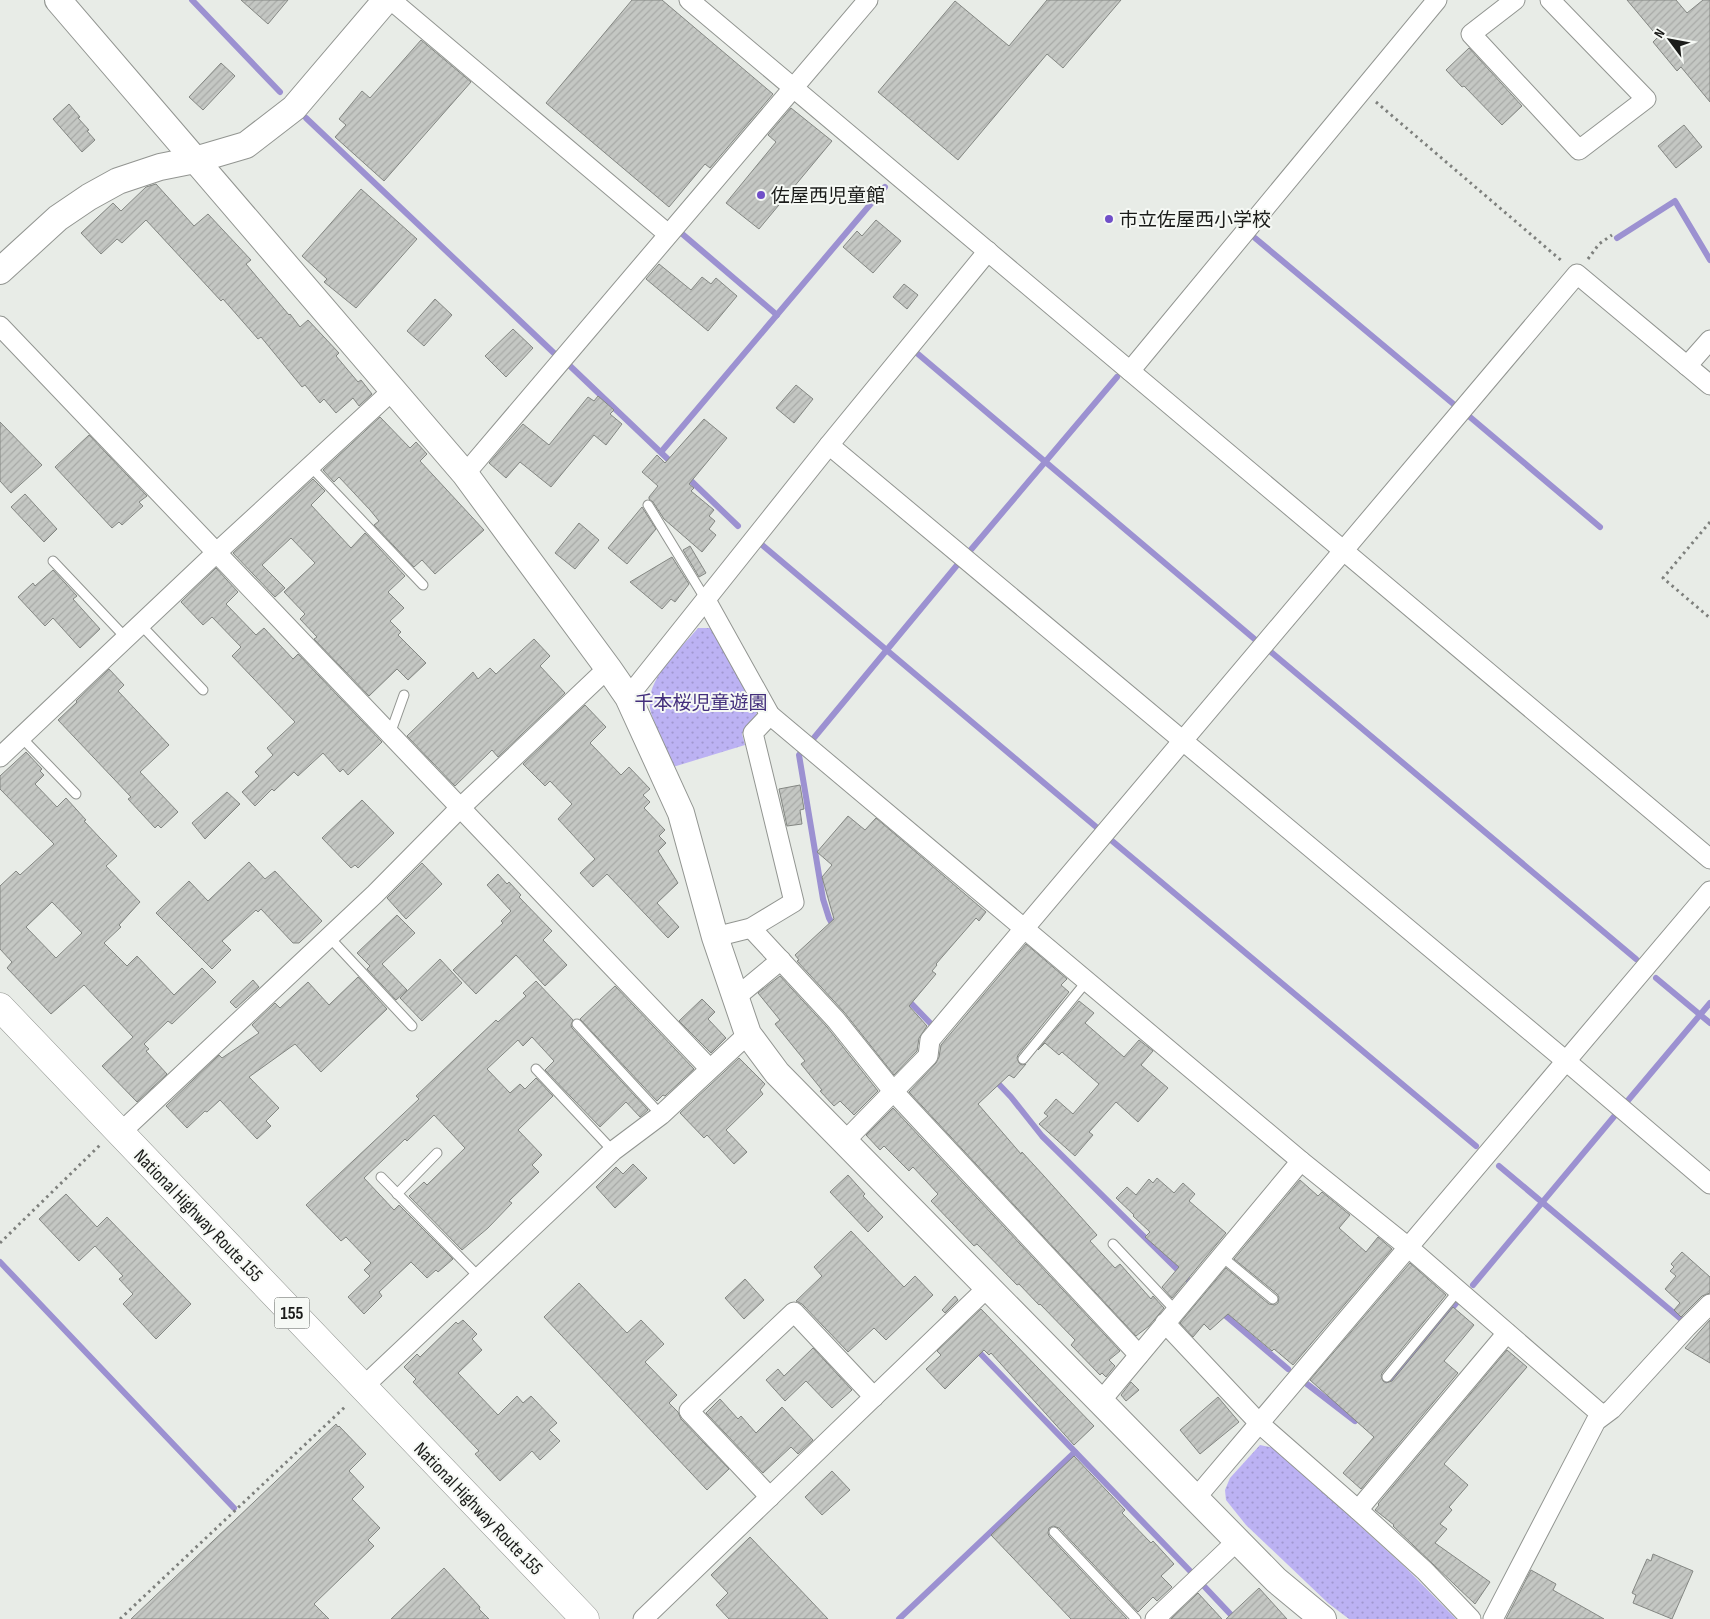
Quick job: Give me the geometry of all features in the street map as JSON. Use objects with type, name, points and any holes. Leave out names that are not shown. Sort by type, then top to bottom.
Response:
[{"type":"highway","name":"National Highway Route 155","points":[[0,1007],[585,1619]]},
{"type":"street","points":[[58,0],[465,474],[628,697],[682,813],[715,937],[748,1034],[777,1073],[1195,1499],[1276,1580],[1323,1619]]},
{"type":"street","points":[[0,272],[58,218],[89,197],[118,181],[160,167],[196,160],[246,145],[294,108],[386,0]]},
{"type":"street","points":[[391,0],[668,234]]},
{"type":"street","points":[[689,0],[1710,859]]},
{"type":"street","points":[[465,474],[868,0]]},
{"type":"street","points":[[1130,370],[1437,0]]},
{"type":"street","points":[[1515,0],[1471,34],[1579,150],[1646,99],[1550,0]]},
{"type":"street","points":[[628,697],[829,445],[988,251]]},
{"type":"street","points":[[844,1142],[928,1056],[930,1040],[1577,274],[1710,385]]},
{"type":"street","points":[[0,326],[710,1070]]},
{"type":"street","points":[[1687,366],[1710,340]]},
{"type":"street","points":[[0,757],[216,552],[393,390]]},
{"type":"street","points":[[829,445],[1566,1061],[1710,1184]]},
{"type":"street","points":[[706,600],[770,716],[1301,1161],[1408,1248],[1602,1415]]},
{"type":"street","points":[[118,1131],[375,894],[460,809],[608,668]]},
{"type":"street","points":[[715,937],[751,928],[794,902],[753,733],[770,716]]},
{"type":"street","points":[[1195,1499],[1710,891]]},
{"type":"street","points":[[751,928],[836,1020],[893,1091],[1139,1355]]},
{"type":"street","points":[[735,998],[781,960]]},
{"type":"street","points":[[364,1388],[479,1276],[612,1151],[661,1114],[748,1034]]},
{"type":"street","points":[[1100,1402],[1301,1161]]},
{"type":"street","points":[[643,1619],[987,1288]]},
{"type":"street","points":[[1493,1619],[1596,1421],[1612,1409],[1710,1304]]},
{"type":"street","points":[[770,1497],[689,1411],[794,1312],[874,1397]]},
{"type":"street","points":[[1170,1316],[1260,1424],[1358,1510],[1424,1571],[1471,1619]]},
{"type":"street","points":[[1358,1510],[1507,1333]]},
{"type":"street","points":[[1155,1619],[1237,1541]]},
{"type":"lane","points":[[310,466],[422,585]]},
{"type":"lane","points":[[648,505],[706,600]]},
{"type":"lane","points":[[53,561],[126,638]]},
{"type":"lane","points":[[140,624],[203,690]]},
{"type":"lane","points":[[390,735],[404,694]]},
{"type":"lane","points":[[21,737],[76,794]]},
{"type":"lane","points":[[329,937],[412,1026]]},
{"type":"lane","points":[[1023,1060],[1087,982]]},
{"type":"lane","points":[[577,1024],[661,1114]]},
{"type":"lane","points":[[536,1069],[612,1151]]},
{"type":"lane","points":[[397,1194],[437,1153]]},
{"type":"lane","points":[[381,1177],[479,1276]]},
{"type":"lane","points":[[1113,1244],[1170,1316]]},
{"type":"lane","points":[[1221,1256],[1273,1299]]},
{"type":"lane","points":[[1388,1377],[1458,1291]]},
{"type":"lane","points":[[1054,1532],[1136,1619]]},
{"type":"path","points":[[1362,90],[1577,274],[1600,244],[1612,236]]},
{"type":"path","points":[[1710,522],[1663,578],[1710,618]]},
{"type":"path","points":[[0,1243],[118,1131]]},
{"type":"path","points":[[120,1619],[364,1388]]},
{"type":"green space","name":"千本桜児童遊園","points":[[698,628],[716,628],[760,706],[755,717],[742,734],[745,745],[673,767],[651,713],[652,689],[664,667]]},
{"type":"green space","points":[[1260,1445],[1275,1448],[1406,1568],[1456,1619],[1349,1619],[1328,1603],[1246,1525],[1226,1500],[1225,1490],[1230,1478]]},
{"type":"building","points":[[241,0],[288,0],[268,24]]},
{"type":"building","points":[[632,0],[662,0],[773,94],[710,168],[705,164],[669,207],[546,103]]},
{"type":"building","points":[[1047,0],[1121,0],[1063,68],[1047,54],[958,160],[878,92],[955,1],[1009,46]]},
{"type":"building","points":[[1627,0],[1676,0],[1687,13],[1703,0],[1710,0],[1710,102],[1681,67],[1677,71],[1653,42],[1658,37]]},
{"type":"building","points":[[421,40],[471,82],[384,181],[335,137],[346,125],[339,119],[362,91],[370,98]]},
{"type":"building","points":[[1469,48],[1522,106],[1502,125],[1446,70]]},
{"type":"building","points":[[221,63],[235,76],[203,110],[189,97]]},
{"type":"building","points":[[69,104],[95,140],[82,152],[53,119]]},
{"type":"building","points":[[791,108],[832,141],[759,229],[726,203],[776,142],[768,135]]},
{"type":"building","points":[[1684,125],[1702,147],[1676,168],[1658,146]]},
{"type":"building","points":[[156,184],[194,226],[208,214],[251,260],[246,264],[289,315],[300,327],[308,320],[339,353],[336,356],[358,382],[361,380],[372,394],[359,406],[353,398],[336,413],[324,399],[320,403],[305,385],[302,387],[261,337],[258,339],[223,299],[221,301],[146,220],[122,243],[117,239],[101,254],[81,233],[113,203],[121,211],[146,187]]},
{"type":"building","points":[[361,189],[417,239],[356,308],[324,282],[327,279],[302,256]]},
{"type":"building","points":[[876,220],[901,241],[873,273],[843,247],[857,231],[862,236]]},
{"type":"building","points":[[659,264],[691,290],[702,277],[711,284],[716,278],[737,296],[708,331],[646,279]]},
{"type":"building","points":[[904,284],[918,295],[907,309],[893,297]]},
{"type":"building","points":[[435,299],[452,315],[424,346],[407,331]]},
{"type":"building","points":[[513,329],[533,348],[506,377],[485,356]]},
{"type":"building","points":[[796,385],[813,399],[794,423],[776,408]]},
{"type":"building","points":[[598,396],[614,410],[610,414],[622,424],[606,445],[594,435],[551,487],[520,462],[506,478],[489,463],[523,424],[549,445],[588,397],[594,401]]},
{"type":"building","points":[[380,417],[410,448],[416,442],[427,454],[420,461],[484,530],[435,574],[422,560],[414,567],[374,525],[379,521],[370,510],[339,477],[334,482],[323,470]]},
{"type":"building","points":[[704,419],[727,438],[689,484],[694,488],[691,491],[714,510],[709,516],[715,521],[709,529],[716,535],[702,552],[664,519],[649,499],[658,486],[642,472],[657,455],[665,463]]},
{"type":"building","points":[[0,422],[42,465],[11,493],[0,481]]},
{"type":"building","points":[[89,435],[147,496],[139,502],[143,506],[122,525],[119,522],[112,528],[55,467]]},
{"type":"building","points":[[313,479],[325,491],[311,505],[351,548],[365,533],[405,576],[388,592],[404,608],[390,621],[401,632],[398,635],[426,663],[408,680],[397,669],[369,696],[314,639],[317,637],[300,619],[305,614],[284,592],[315,563],[291,538],[262,565],[285,588],[275,597],[233,553]]},
{"type":"building","points":[[25,494],[57,529],[44,542],[11,507]]},
{"type":"building","points":[[642,507],[656,529],[627,564],[608,548]]},
{"type":"building","points":[[579,523],[599,540],[575,569],[555,553]]},
{"type":"building","points":[[690,546],[706,573],[699,577],[683,550]]},
{"type":"building","points":[[672,557],[689,584],[675,602],[671,599],[662,609],[630,582]]},
{"type":"building","points":[[216,568],[238,592],[226,604],[256,635],[264,628],[293,659],[298,654],[382,742],[348,775],[343,769],[340,772],[323,753],[298,776],[294,772],[274,791],[272,789],[255,806],[242,792],[259,776],[255,772],[273,755],[267,748],[295,722],[232,656],[241,647],[212,617],[203,625],[181,602]]},
{"type":"building","points":[[53,570],[77,596],[73,599],[100,629],[80,648],[53,618],[45,626],[18,597],[33,583],[35,586]]},
{"type":"building","points":[[534,639],[550,656],[540,666],[565,693],[498,757],[492,750],[455,786],[407,736],[473,672],[478,679],[490,668],[496,674]]},
{"type":"building","points":[[109,669],[124,685],[118,691],[169,745],[140,772],[178,812],[161,828],[158,825],[155,828],[128,799],[131,797],[58,720]]},
{"type":"building","points":[[585,705],[606,727],[590,743],[621,775],[629,767],[650,789],[643,795],[650,802],[644,808],[665,830],[659,836],[666,843],[658,851],[678,883],[657,903],[679,927],[668,938],[607,874],[593,887],[580,873],[595,859],[558,819],[572,804],[550,781],[545,786],[523,764]]},
{"type":"building","points":[[26,752],[42,769],[40,771],[44,775],[35,784],[57,807],[66,798],[86,820],[84,821],[117,856],[106,866],[140,902],[119,925],[121,927],[104,943],[127,966],[137,956],[174,995],[202,968],[216,982],[172,1024],[168,1021],[144,1044],[149,1049],[146,1051],[167,1074],[137,1102],[102,1066],[133,1037],[84,985],[51,1014],[7,968],[12,962],[0,949],[0,886],[16,871],[20,875],[54,844],[0,789],[0,776]],"holes":[[[52,902],[82,933],[56,958],[26,927]]]},
{"type":"building","points":[[800,785],[804,809],[800,810],[802,824],[787,826],[779,789]]},
{"type":"building","points":[[227,792],[240,804],[205,839],[192,823]]},
{"type":"building","points":[[362,800],[394,833],[358,868],[355,865],[351,868],[322,838]]},
{"type":"building","points":[[848,816],[865,830],[876,818],[986,912],[979,921],[976,918],[936,964],[932,971],[936,974],[909,1006],[927,1026],[919,1038],[917,1051],[894,1075],[844,1012],[797,961],[799,960],[795,955],[834,919],[822,877],[832,865],[817,852]]},
{"type":"building","points":[[249,862],[265,879],[275,871],[322,921],[299,943],[293,943],[261,909],[258,912],[256,910],[222,941],[231,950],[212,969],[156,913],[189,881],[208,901]]},
{"type":"building","points":[[422,863],[442,884],[406,919],[387,898]]},
{"type":"building","points":[[498,874],[507,884],[509,882],[521,895],[519,897],[552,931],[543,940],[567,965],[545,986],[516,955],[476,994],[453,970],[503,923],[501,921],[511,911],[487,885]]},
{"type":"building","points":[[397,915],[415,933],[382,964],[407,990],[396,1000],[367,969],[370,966],[357,953]]},
{"type":"building","points":[[1026,944],[1067,979],[1061,985],[1069,992],[1018,1055],[1019,1063],[1022,1065],[1026,1064],[1014,1078],[1009,1075],[978,1104],[1021,1154],[1022,1152],[1097,1235],[1090,1241],[1115,1268],[1120,1264],[1151,1299],[1153,1296],[1164,1308],[1149,1326],[1136,1336],[909,1092],[936,1063],[941,1045]]},
{"type":"building","points":[[440,959],[462,983],[422,1021],[400,998]]},
{"type":"building","points":[[780,976],[827,1027],[878,1091],[854,1115],[840,1101],[834,1106],[820,1091],[822,1090],[801,1064],[805,1061],[775,1024],[780,1020],[758,993]]},
{"type":"building","points":[[358,977],[387,1009],[321,1072],[295,1044],[249,1077],[279,1108],[266,1121],[271,1126],[257,1139],[220,1100],[187,1128],[166,1106],[219,1055],[222,1058],[259,1033],[252,1025],[275,1003],[280,1008],[308,982],[329,1005]]},
{"type":"building","points":[[253,980],[259,987],[236,1008],[230,1002]]},
{"type":"building","points":[[536,981],[573,1020],[572,1028],[648,1110],[640,1117],[626,1102],[600,1127],[545,1070],[554,1061],[532,1037],[523,1046],[518,1040],[487,1069],[510,1093],[520,1084],[525,1089],[536,1078],[553,1096],[518,1130],[542,1155],[532,1165],[539,1172],[509,1201],[512,1203],[488,1228],[462,1250],[409,1196],[424,1182],[427,1185],[465,1148],[434,1115],[407,1141],[405,1139],[364,1178],[394,1210],[399,1205],[453,1259],[438,1272],[436,1270],[427,1278],[411,1262],[379,1292],[382,1296],[364,1314],[348,1297],[370,1276],[364,1270],[371,1263],[346,1237],[341,1241],[306,1205],[419,1099],[416,1096],[478,1037],[496,1020],[498,1022],[526,996],[523,993]]},
{"type":"building","points":[[615,986],[694,1069],[657,1101],[580,1019]]},
{"type":"building","points":[[702,999],[715,1012],[708,1019],[726,1038],[711,1053],[679,1021]]},
{"type":"building","points":[[1079,1001],[1094,1013],[1085,1023],[1124,1057],[1139,1040],[1153,1051],[1141,1065],[1168,1088],[1138,1122],[1116,1102],[1089,1132],[1093,1135],[1075,1156],[1039,1124],[1048,1116],[1044,1113],[1056,1099],[1073,1114],[1099,1084],[1062,1052],[1059,1055],[1045,1043],[1038,1050]]},
{"type":"building","points":[[739,1058],[765,1084],[760,1090],[763,1094],[726,1130],[747,1152],[734,1164],[707,1135],[704,1138],[680,1113]]},
{"type":"building","points":[[893,1108],[1120,1351],[1109,1360],[1115,1366],[1106,1377],[1102,1373],[1100,1375],[1071,1345],[1075,1340],[1040,1304],[1019,1284],[1017,1285],[977,1244],[974,1246],[931,1201],[938,1194],[913,1167],[909,1171],[884,1146],[880,1150],[866,1135]]},
{"type":"building","points":[[633,1164],[647,1178],[615,1208],[596,1187],[616,1167],[623,1174]]},
{"type":"building","points":[[848,1175],[865,1194],[863,1196],[883,1217],[868,1232],[830,1192]]},
{"type":"building","points":[[1157,1178],[1174,1193],[1183,1183],[1195,1194],[1189,1201],[1226,1233],[1172,1298],[1162,1287],[1179,1267],[1145,1237],[1150,1232],[1116,1198],[1127,1187],[1136,1195],[1149,1179],[1153,1183]]},
{"type":"building","points":[[1300,1180],[1318,1196],[1322,1192],[1350,1215],[1339,1228],[1366,1252],[1378,1237],[1392,1249],[1293,1365],[1274,1349],[1272,1351],[1228,1314],[1210,1330],[1204,1324],[1193,1337],[1180,1323],[1226,1268],[1269,1304],[1275,1305],[1278,1303],[1279,1297],[1277,1294],[1234,1259]]},
{"type":"building","points":[[66,1194],[97,1227],[107,1217],[191,1304],[156,1339],[123,1304],[133,1294],[119,1279],[123,1276],[95,1246],[79,1261],[39,1219]]},
{"type":"building","points":[[851,1231],[904,1287],[915,1276],[933,1295],[886,1340],[874,1328],[848,1352],[802,1304],[796,1301],[822,1276],[814,1267]]},
{"type":"building","points":[[1682,1252],[1710,1277],[1710,1293],[1702,1296],[1681,1317],[1674,1310],[1680,1303],[1665,1289],[1676,1276],[1670,1271],[1674,1267],[1671,1264]]},
{"type":"building","points":[[1410,1263],[1446,1295],[1382,1373],[1383,1381],[1386,1383],[1392,1381],[1453,1307],[1474,1325],[1444,1361],[1458,1373],[1361,1489],[1343,1473],[1374,1437],[1310,1380]]},
{"type":"building","points":[[745,1279],[764,1300],[744,1319],[725,1298]]},
{"type":"building","points":[[579,1283],[627,1333],[641,1320],[664,1344],[645,1362],[677,1395],[669,1403],[678,1412],[681,1419],[729,1469],[707,1490],[544,1317]]},
{"type":"building","points":[[955,1296],[958,1300],[945,1313],[942,1310]]},
{"type":"building","points":[[981,1309],[1094,1426],[1074,1445],[991,1353],[989,1355],[984,1350],[945,1389],[926,1369],[941,1355],[937,1351]]},
{"type":"building","points":[[463,1320],[477,1334],[472,1339],[482,1350],[458,1373],[498,1415],[517,1396],[523,1403],[531,1396],[557,1423],[549,1430],[560,1441],[540,1460],[532,1451],[500,1481],[475,1454],[479,1451],[413,1382],[416,1379],[404,1367],[417,1354],[420,1357],[456,1322],[458,1324]]},
{"type":"building","points":[[1710,1320],[1710,1363],[1685,1348]]},
{"type":"building","points":[[813,1348],[852,1390],[832,1408],[806,1381],[785,1401],[766,1380],[778,1369],[784,1376]]},
{"type":"building","points":[[1507,1350],[1527,1367],[1444,1464],[1468,1485],[1449,1507],[1452,1510],[1440,1524],[1447,1529],[1435,1543],[1490,1582],[1475,1604],[1394,1525],[1375,1510],[1378,1504]]},
{"type":"building","points":[[1131,1382],[1139,1390],[1126,1401],[1121,1395]]},
{"type":"building","points":[[1218,1397],[1239,1422],[1200,1454],[1180,1430]]},
{"type":"building","points":[[720,1399],[738,1419],[741,1416],[756,1433],[782,1407],[813,1440],[798,1454],[791,1447],[763,1473],[706,1413]]},
{"type":"building","points":[[336,1424],[366,1454],[349,1471],[364,1487],[352,1499],[380,1528],[368,1540],[374,1546],[314,1604],[329,1619],[131,1619]]},
{"type":"building","points":[[1074,1456],[1125,1510],[1122,1513],[1151,1543],[1153,1541],[1174,1564],[1161,1576],[1172,1587],[1157,1601],[1153,1597],[1138,1612],[1059,1528],[1053,1526],[1049,1528],[1049,1536],[1127,1619],[1071,1619],[991,1535]]},
{"type":"building","points":[[832,1471],[850,1490],[822,1515],[805,1497]]},
{"type":"building","points":[[750,1537],[828,1619],[729,1619],[716,1605],[728,1593],[711,1575]]},
{"type":"building","points":[[1653,1554],[1693,1571],[1672,1619],[1633,1603],[1636,1595],[1632,1593],[1647,1559],[1651,1561]]},
{"type":"building","points":[[444,1568],[489,1619],[391,1619]]},
{"type":"building","points":[[1531,1570],[1556,1584],[1553,1590],[1604,1619],[1506,1619]]},
{"type":"building","points":[[1259,1588],[1287,1619],[1226,1619]]},
{"type":"building","points":[[1198,1593],[1222,1619],[1171,1619]]},
{"type":"waterway","points":[[192,0],[280,92]]},
{"type":"waterway","points":[[306,118],[556,355]]},
{"type":"waterway","points":[[661,452],[885,187]]},
{"type":"waterway","points":[[1617,238],[1675,201],[1710,260]]},
{"type":"waterway","points":[[680,232],[777,315]]},
{"type":"waterway","points":[[1255,238],[1457,407]]},
{"type":"waterway","points":[[918,354],[1258,642]]},
{"type":"waterway","points":[[569,365],[673,464]]},
{"type":"waterway","points":[[969,552],[1117,377]]},
{"type":"waterway","points":[[1464,412],[1600,527]]},
{"type":"waterway","points":[[686,476],[738,526]]},
{"type":"waterway","points":[[761,544],[1101,831]]},
{"type":"waterway","points":[[813,739],[958,564]]},
{"type":"waterway","points":[[1271,652],[1636,959]]},
{"type":"waterway","points":[[802,751],[799,755],[823,899],[835,929]]},
{"type":"waterway","points":[[1111,840],[1476,1146]]},
{"type":"waterway","points":[[1656,978],[1710,1023]]},
{"type":"waterway","points":[[907,999],[933,1026]]},
{"type":"waterway","points":[[1625,1104],[1710,1003]]},
{"type":"waterway","points":[[993,1078],[1042,1136],[1191,1283]]},
{"type":"waterway","points":[[1473,1285],[1617,1113]]},
{"type":"waterway","points":[[1499,1166],[1681,1319]]},
{"type":"waterway","points":[[0,1262],[234,1508]]},
{"type":"waterway","points":[[1383,1389],[1458,1301]]},
{"type":"waterway","points":[[1220,1311],[1288,1369]]},
{"type":"waterway","points":[[976,1349],[1193,1574]]},
{"type":"waterway","points":[[1307,1384],[1355,1421],[1360,1415]]},
{"type":"waterway","points":[[899,1619],[1075,1452]]},
{"type":"waterway","points":[[1202,1584],[1235,1619]]},
{"type":"place","name":"佐屋西児童館","points":[[761,195]]},
{"type":"place","name":"市立佐屋西小学校","points":[[1109,219]]}]
